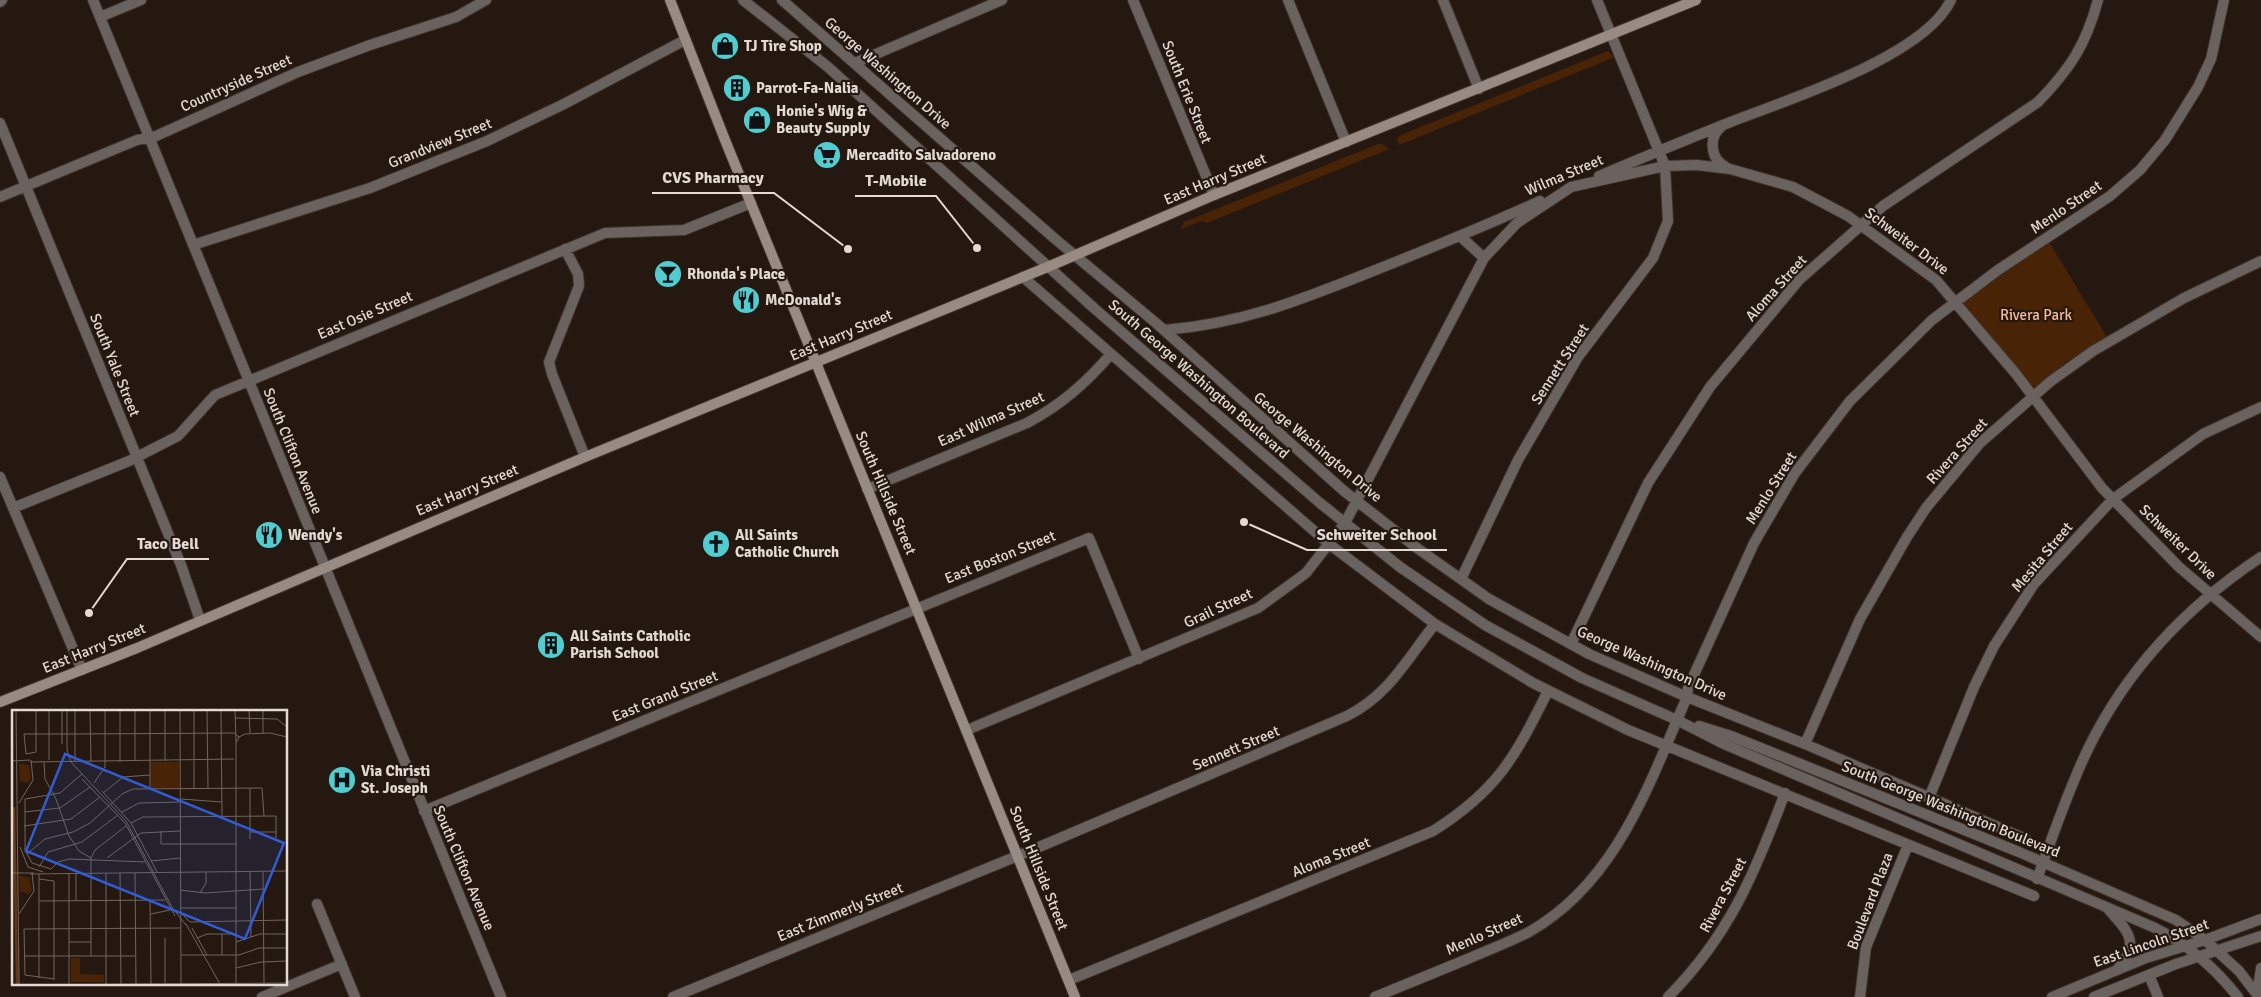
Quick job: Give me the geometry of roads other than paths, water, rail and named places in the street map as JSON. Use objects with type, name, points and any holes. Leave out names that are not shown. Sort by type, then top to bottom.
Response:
[{"type":"main road","name":"South Hillside Street","points":[[670,0],[1075,997]]},
{"type":"main road","name":"East Harry Street","points":[[0,702],[82,670],[585,457],[1075,256],[1214,195],[1696,0]]},
{"type":"street","name":"South Clifton Avenue","points":[[93,0],[501,997]]},
{"type":"street","points":[[100,17],[141,0]]},
{"type":"street","name":"Countryside Street","points":[[0,198],[137,140],[149,138],[298,72],[370,45],[456,17],[486,0]]},
{"type":"street","name":"South George Washington Boulevard","points":[[743,0],[828,67],[1095,308],[1345,523],[1400,567],[1485,625],[1582,678],[1678,720],[1724,744],[2153,927],[2186,946],[2238,997]]},
{"type":"street","name":"George Washington Drive","points":[[782,0],[1075,256],[1164,330],[1241,401],[1357,501],[1489,598],[1571,644],[1687,697],[1805,744],[2026,839]]},
{"type":"street","points":[[855,63],[982,4],[1002,0]]},
{"type":"street","name":"South Erie Street","points":[[1133,0],[1214,195]]},
{"type":"street","points":[[1288,0],[1346,142]]},
{"type":"street","points":[[1443,0],[1479,89]]},
{"type":"street","name":"Sennett Street","points":[[1461,579],[1518,460],[1578,357],[1652,258],[1668,221],[1665,166],[1597,0]]},
{"type":"street","name":"Wilma Street","points":[[1164,330],[1209,325],[1269,311],[1461,237],[1571,187],[1849,76],[1914,41],[1941,18],[1951,0]]},
{"type":"street","name":"Aloma Street","points":[[1571,644],[1648,483],[1710,386],[1799,280],[1861,225],[1883,206],[2038,102],[2058,80],[2082,46],[2090,29],[2098,0]]},
{"type":"street","name":"Menlo Street","points":[[1380,996],[1516,938],[1543,922],[1566,904],[1592,878],[1617,847],[1636,815],[1678,720],[1687,697],[1688,688],[1754,543],[1795,473],[1850,401],[1912,337],[1998,270],[2110,196],[2140,170],[2165,140],[2198,87],[2211,59],[2224,0]]},
{"type":"street","name":"Grandview Street","points":[[193,244],[370,188],[487,141],[564,104],[685,40]]},
{"type":"street","name":"South Yale Street","points":[[0,123],[181,565],[200,620]]},
{"type":"street","points":[[1723,126],[1714,135],[1712,148],[1718,161],[1730,169]]},
{"type":"street","name":"Schweiter Drive","points":[[1571,187],[1665,166],[1697,165],[1730,169],[1792,187],[1848,216],[1936,280],[2033,396],[2102,488],[2179,567],[2261,637]]},
{"type":"street","name":"Grail Street","points":[[967,730],[1258,608],[1306,573],[1345,523],[1484,258],[1517,224],[1571,187]]},
{"type":"street","name":"East Osie Street","points":[[13,508],[137,457],[178,436],[215,395],[248,380],[605,233],[684,230],[751,203]]},
{"type":"street","points":[[1461,237],[1484,258]]},
{"type":"street","points":[[565,249],[578,274],[579,286],[549,362],[585,457]]},
{"type":"street","name":"Rivera Street","points":[[1805,744],[1860,619],[1917,523],[1980,443],[2065,369],[2184,298],[2261,260]]},
{"type":"street","points":[[1022,278],[1329,544],[1435,624],[1548,691],[1628,730],[2034,896]]},
{"type":"street","name":"East Wilma Street","points":[[868,489],[1027,423],[1053,410],[1089,380],[1111,354]]},
{"type":"street","name":"Mesita Street","points":[[1929,798],[1974,687],[1994,646],[2034,584],[2113,499],[2203,434],[2261,407]]},
{"type":"street","points":[[0,476],[82,670]]},
{"type":"street","name":"East Boston Street","points":[[917,607],[1089,538],[1139,659]]},
{"type":"street","points":[[2037,879],[2088,749],[2116,699],[2165,634],[2226,580],[2261,557]]},
{"type":"street","name":"East Grand Street","points":[[424,811],[917,607]]},
{"type":"street","name":"Sennett Street","points":[[1018,856],[1270,750],[1366,706],[1392,683],[1435,624]]},
{"type":"street","name":"Aloma Street","points":[[1069,980],[1433,831],[1455,817],[1498,779],[1518,750],[1548,691]]},
{"type":"street","name":"South George Washington Boulevard","points":[[1678,720],[1731,736],[2043,862],[2167,916],[2206,940],[2239,971],[2259,997]]},
{"type":"street","name":"Rivera Street","points":[[1668,997],[1697,967],[1728,924],[1752,877],[1785,793]]},
{"type":"street","name":"Boulevard Plaza","points":[[1860,997],[1866,947],[1908,846]]},
{"type":"street","name":"East Zimmerly Street","points":[[673,997],[1018,856]]},
{"type":"street","points":[[318,904],[355,997]]},
{"type":"street","points":[[2107,908],[2125,927],[2130,938],[2128,956],[2117,970]]},
{"type":"street","name":"East Lincoln Street","points":[[2052,997],[2117,970],[2261,919]]},
{"type":"street","name":"East Lincoln Street","points":[[2094,997],[2149,975],[2261,936]]},
{"type":"street","points":[[262,997],[342,964]]},
{"type":"street","points":[[2261,968],[2261,990]]},
{"type":"street","points":[[2149,975],[2158,997]]},
{"type":"place","name":"TJ Tire Shop","points":[[725,46]]},
{"type":"place","name":"Parrot-Fa-Nalia","points":[[737,88]]},
{"type":"place","name":"Honie's Wig & Beauty Supply","points":[[757,120]]},
{"type":"place","name":"Mercadito Salvadoreno","points":[[827,155]]},
{"type":"place","name":"T-Mobile","points":[[977,248]]},
{"type":"place","name":"CVS Pharmacy","points":[[848,249]]},
{"type":"place","name":"Rhonda's Place","points":[[668,274]]},
{"type":"place","name":"McDonald's","points":[[746,300]]},
{"type":"place","name":"Schweiter School","points":[[1244,522]]},
{"type":"place","name":"Wendy's","points":[[269,535]]},
{"type":"place","name":"All Saints Catholic Church","points":[[716,544]]},
{"type":"place","name":"Taco Bell","points":[[89,613]]},
{"type":"place","name":"All Saints Catholic Parish School","points":[[551,645]]},
{"type":"place","name":"Via Christi St. Joseph","points":[[342,780]]},
{"type":"park label","name":"Rivera Park","points":[[2036,315]]}]
